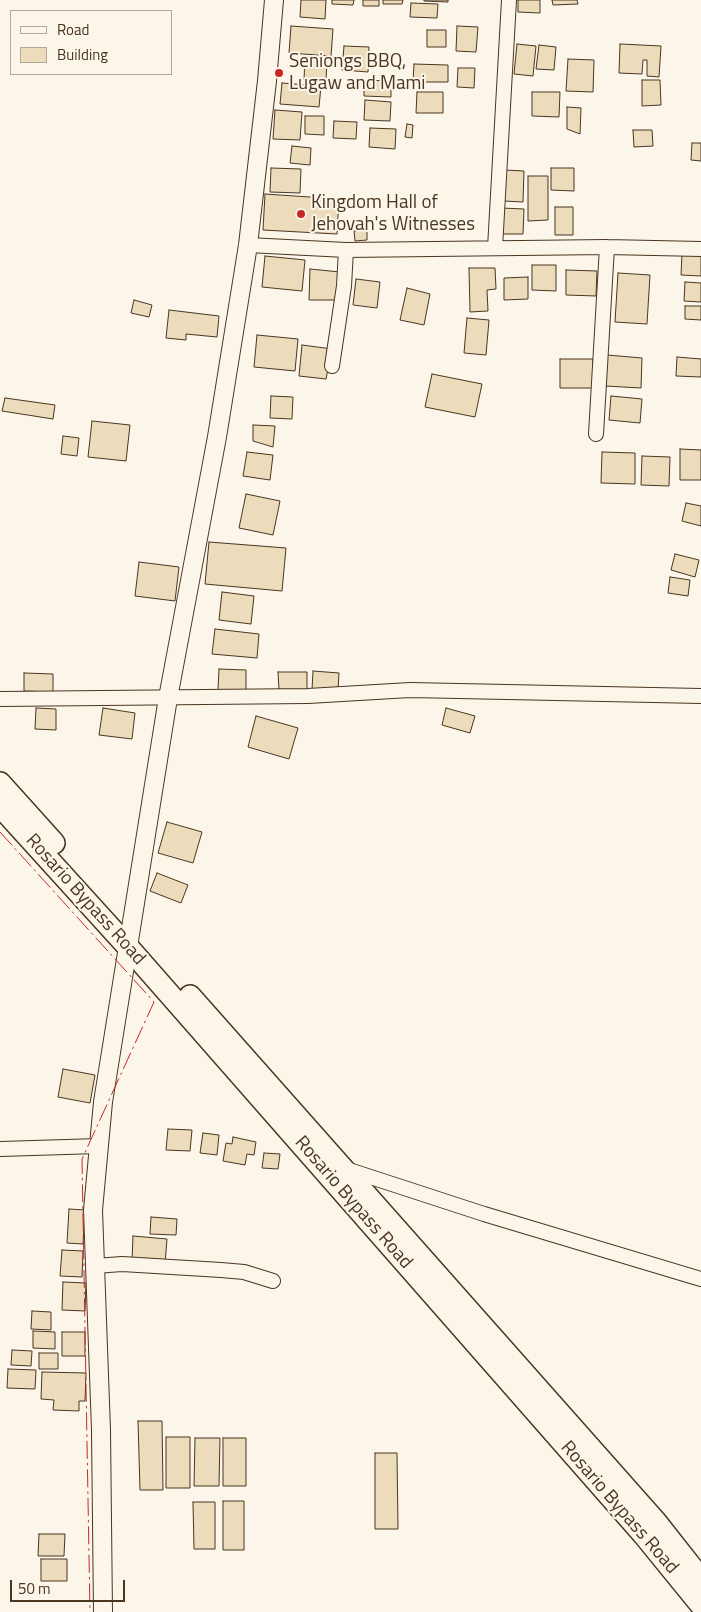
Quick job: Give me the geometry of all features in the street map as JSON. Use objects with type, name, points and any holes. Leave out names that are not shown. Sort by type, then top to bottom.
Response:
[{"type":"main road","name":"Rosario Bypass Road","points":[[0,783],[129,938],[644,1535],[701,1605]]},
{"type":"main road","name":"Rosario Bypass Road","points":[[0,806],[129,938],[342,1168],[656,1522],[701,1579]]},
{"type":"street","points":[[103,1612],[101,1430],[93,1210],[99,1146],[129,938],[168,698],[217,437],[248,245],[267,81],[274,0]]},
{"type":"street","points":[[495,248],[508,0]]},
{"type":"street","points":[[248,245],[346,250],[606,247],[701,249]]},
{"type":"street","points":[[596,434],[606,247]]},
{"type":"street","points":[[332,366],[344,286],[346,250]]},
{"type":"street","points":[[0,698],[308,696],[419,690],[701,696]]},
{"type":"street","points":[[0,1149],[99,1146]]},
{"type":"street","points":[[342,1168],[484,1214],[701,1279]]},
{"type":"street","points":[[95,1266],[122,1264],[244,1272],[273,1281]]},
{"type":"building","points":[[301,0],[326,0],[325,19],[300,17]]},
{"type":"building","points":[[332,0],[354,0],[353,5],[332,4]]},
{"type":"building","points":[[363,0],[379,0],[379,6],[363,6]]},
{"type":"building","points":[[383,0],[403,0],[402,4],[383,4]]},
{"type":"building","points":[[448,0],[448,2],[424,1]]},
{"type":"building","points":[[518,0],[540,0],[540,13],[518,12]]},
{"type":"building","points":[[552,0],[577,0],[578,4],[553,5]]},
{"type":"building","points":[[411,3],[438,4],[437,18],[410,17]]},
{"type":"building","points":[[291,26],[333,29],[331,56],[289,53]]},
{"type":"building","points":[[457,26],[478,27],[476,52],[456,51]]},
{"type":"building","points":[[427,30],[446,30],[446,47],[427,47]]},
{"type":"building","points":[[517,44],[536,46],[533,76],[514,74]]},
{"type":"building","points":[[620,44],[661,46],[659,77],[647,76],[647,60],[643,60],[642,74],[619,73]]},
{"type":"building","points":[[539,45],[556,47],[554,70],[536,69]]},
{"type":"building","points":[[344,46],[369,47],[368,72],[342,70]]},
{"type":"building","points":[[305,57],[327,58],[326,81],[304,80]]},
{"type":"building","points":[[568,59],[594,60],[593,92],[566,91]]},
{"type":"building","points":[[414,64],[448,65],[448,82],[413,82]]},
{"type":"building","points":[[458,68],[475,68],[474,88],[457,87]]},
{"type":"building","points":[[364,80],[391,81],[391,97],[364,96]]},
{"type":"building","points":[[642,80],[660,80],[661,105],[642,106]]},
{"type":"building","points":[[282,83],[321,86],[319,107],[280,104]]},
{"type":"building","points":[[417,92],[443,92],[443,113],[416,113]]},
{"type":"building","points":[[532,92],[560,92],[559,117],[532,116]]},
{"type":"building","points":[[365,100],[391,102],[390,121],[364,120]]},
{"type":"building","points":[[567,107],[581,108],[580,134],[567,129]]},
{"type":"building","points":[[275,110],[302,112],[300,140],[273,139]]},
{"type":"building","points":[[305,116],[324,116],[324,135],[305,134]]},
{"type":"building","points":[[334,121],[357,122],[356,139],[333,138]]},
{"type":"building","points":[[407,124],[413,125],[412,138],[405,137]]},
{"type":"building","points":[[370,128],[396,129],[395,149],[369,147]]},
{"type":"building","points":[[633,130],[652,130],[653,146],[634,147]]},
{"type":"building","points":[[692,143],[701,143],[701,161],[691,160]]},
{"type":"building","points":[[292,146],[311,148],[310,165],[290,163]]},
{"type":"building","points":[[271,168],[301,169],[300,193],[270,192]]},
{"type":"building","points":[[551,168],[574,168],[574,191],[551,190]]},
{"type":"building","points":[[504,170],[524,171],[523,202],[504,201]]},
{"type":"building","points":[[528,176],[548,176],[548,220],[528,221]]},
{"type":"building","name":"Kingdom Hall of Jehovah's Witnesses","points":[[265,194],[339,199],[337,234],[263,230]]},
{"type":"building","points":[[555,207],[573,207],[573,235],[555,235]]},
{"type":"building","points":[[501,208],[524,209],[523,234],[500,234]]},
{"type":"building","points":[[367,230],[367,240],[355,241],[354,231]]},
{"type":"building","points":[[682,253],[701,254],[701,276],[681,275]]},
{"type":"building","points":[[265,256],[305,260],[302,291],[262,287]]},
{"type":"building","points":[[532,265],[556,265],[556,291],[532,290]]},
{"type":"building","points":[[469,268],[495,268],[496,289],[487,290],[488,311],[470,312]]},
{"type":"building","points":[[310,269],[340,272],[336,300],[309,300]]},
{"type":"building","points":[[566,270],[597,271],[596,296],[566,295]]},
{"type":"building","points":[[618,273],[650,275],[647,324],[615,322]]},
{"type":"building","points":[[528,277],[528,299],[504,300],[504,278]]},
{"type":"building","points":[[356,279],[380,282],[377,308],[353,305]]},
{"type":"building","points":[[685,282],[701,283],[701,302],[684,301]]},
{"type":"building","points":[[407,288],[430,294],[424,325],[400,320]]},
{"type":"building","points":[[134,300],[152,305],[149,317],[131,313]]},
{"type":"building","points":[[685,306],[701,306],[701,320],[685,319]]},
{"type":"building","points":[[169,310],[219,316],[217,337],[186,334],[186,340],[166,338]]},
{"type":"building","points":[[467,318],[489,320],[486,355],[464,353]]},
{"type":"building","points":[[257,335],[298,339],[295,371],[254,367]]},
{"type":"building","points":[[302,345],[332,349],[326,379],[299,376]]},
{"type":"building","points":[[607,355],[642,358],[641,388],[605,386]]},
{"type":"building","points":[[677,357],[701,359],[701,377],[676,376]]},
{"type":"building","points":[[560,359],[593,359],[593,388],[560,388]]},
{"type":"building","points":[[432,374],[482,384],[475,417],[425,407]]},
{"type":"building","points":[[271,396],[293,397],[292,419],[270,418]]},
{"type":"building","points":[[611,396],[642,399],[640,423],[609,420]]},
{"type":"building","points":[[5,398],[55,405],[53,419],[2,411]]},
{"type":"building","points":[[92,421],[130,425],[126,461],[88,457]]},
{"type":"building","points":[[253,425],[275,426],[273,447],[253,441]]},
{"type":"building","points":[[63,436],[79,438],[77,456],[61,454]]},
{"type":"building","points":[[680,449],[701,450],[701,480],[680,480]]},
{"type":"building","points":[[247,452],[273,455],[270,480],[243,476]]},
{"type":"building","points":[[602,452],[635,453],[635,484],[601,483]]},
{"type":"building","points":[[642,456],[670,457],[669,486],[641,485]]},
{"type":"building","points":[[246,494],[280,501],[273,535],[239,528]]},
{"type":"building","points":[[686,503],[701,506],[701,526],[682,521]]},
{"type":"building","points":[[209,542],[286,548],[282,591],[205,584]]},
{"type":"building","points":[[675,554],[699,560],[695,577],[671,570]]},
{"type":"building","points":[[139,562],[179,567],[175,601],[135,596]]},
{"type":"building","points":[[670,577],[690,580],[688,596],[668,593]]},
{"type":"building","points":[[222,592],[254,596],[251,624],[219,620]]},
{"type":"building","points":[[215,629],[259,634],[257,658],[212,654]]},
{"type":"building","points":[[219,669],[246,670],[246,692],[218,690]]},
{"type":"building","points":[[313,671],[339,673],[338,691],[312,690]]},
{"type":"building","points":[[278,672],[307,672],[307,690],[279,690]]},
{"type":"building","points":[[24,673],[53,674],[53,692],[24,691]]},
{"type":"building","points":[[36,708],[56,709],[56,730],[35,729]]},
{"type":"building","points":[[103,708],[135,713],[132,739],[99,735]]},
{"type":"building","points":[[446,708],[475,716],[470,733],[442,725]]},
{"type":"building","points":[[256,716],[298,728],[289,759],[248,747]]},
{"type":"building","points":[[167,822],[202,832],[193,863],[158,853]]},
{"type":"building","points":[[157,873],[188,885],[181,903],[150,891]]},
{"type":"building","points":[[63,1069],[95,1075],[90,1103],[58,1097]]},
{"type":"building","points":[[168,1129],[192,1130],[190,1151],[166,1150]]},
{"type":"building","points":[[203,1133],[219,1135],[217,1155],[200,1153]]},
{"type":"building","points":[[233,1137],[256,1142],[254,1155],[247,1154],[245,1165],[223,1161],[226,1143],[232,1144]]},
{"type":"building","points":[[264,1153],[280,1154],[278,1169],[262,1168]]},
{"type":"building","points":[[69,1209],[85,1210],[83,1244],[67,1243]]},
{"type":"building","points":[[151,1217],[177,1219],[176,1235],[150,1234]]},
{"type":"building","points":[[133,1236],[167,1239],[165,1264],[132,1262]]},
{"type":"building","points":[[62,1250],[83,1251],[82,1277],[60,1276]]},
{"type":"building","points":[[63,1282],[86,1283],[85,1311],[62,1310]]},
{"type":"building","points":[[32,1311],[51,1312],[51,1330],[31,1329]]},
{"type":"building","points":[[33,1331],[55,1332],[55,1349],[33,1348]]},
{"type":"building","points":[[62,1332],[85,1332],[85,1356],[62,1356]]},
{"type":"building","points":[[12,1350],[32,1351],[31,1366],[11,1365]]},
{"type":"building","points":[[39,1353],[58,1353],[58,1369],[39,1369]]},
{"type":"building","points":[[8,1369],[36,1370],[35,1389],[7,1388]]},
{"type":"building","points":[[42,1372],[86,1373],[85,1401],[79,1401],[79,1411],[53,1410],[54,1400],[41,1399]]},
{"type":"building","points":[[138,1421],[162,1421],[163,1490],[140,1490]]},
{"type":"building","points":[[166,1437],[190,1437],[190,1488],[166,1488]]},
{"type":"building","points":[[195,1438],[220,1438],[219,1486],[194,1486]]},
{"type":"building","points":[[223,1438],[246,1438],[246,1486],[223,1486]]},
{"type":"building","points":[[375,1453],[397,1453],[398,1529],[375,1529]]},
{"type":"building","points":[[223,1501],[244,1501],[244,1550],[223,1550]]},
{"type":"building","points":[[193,1502],[215,1502],[215,1549],[194,1549]]},
{"type":"building","points":[[39,1534],[65,1534],[64,1556],[38,1556]]},
{"type":"building","points":[[41,1559],[67,1559],[67,1581],[41,1581]]},
{"type":"power","points":[[0,832],[154,1002],[82,1159],[90,1612]]},
{"type":"place","name":"Seniongs BBQ, Lugaw and Mami","points":[[279,73]]},
{"type":"place","name":"Kingdom Hall of Jehovah's Witnesses","points":[[301,214]]}]
